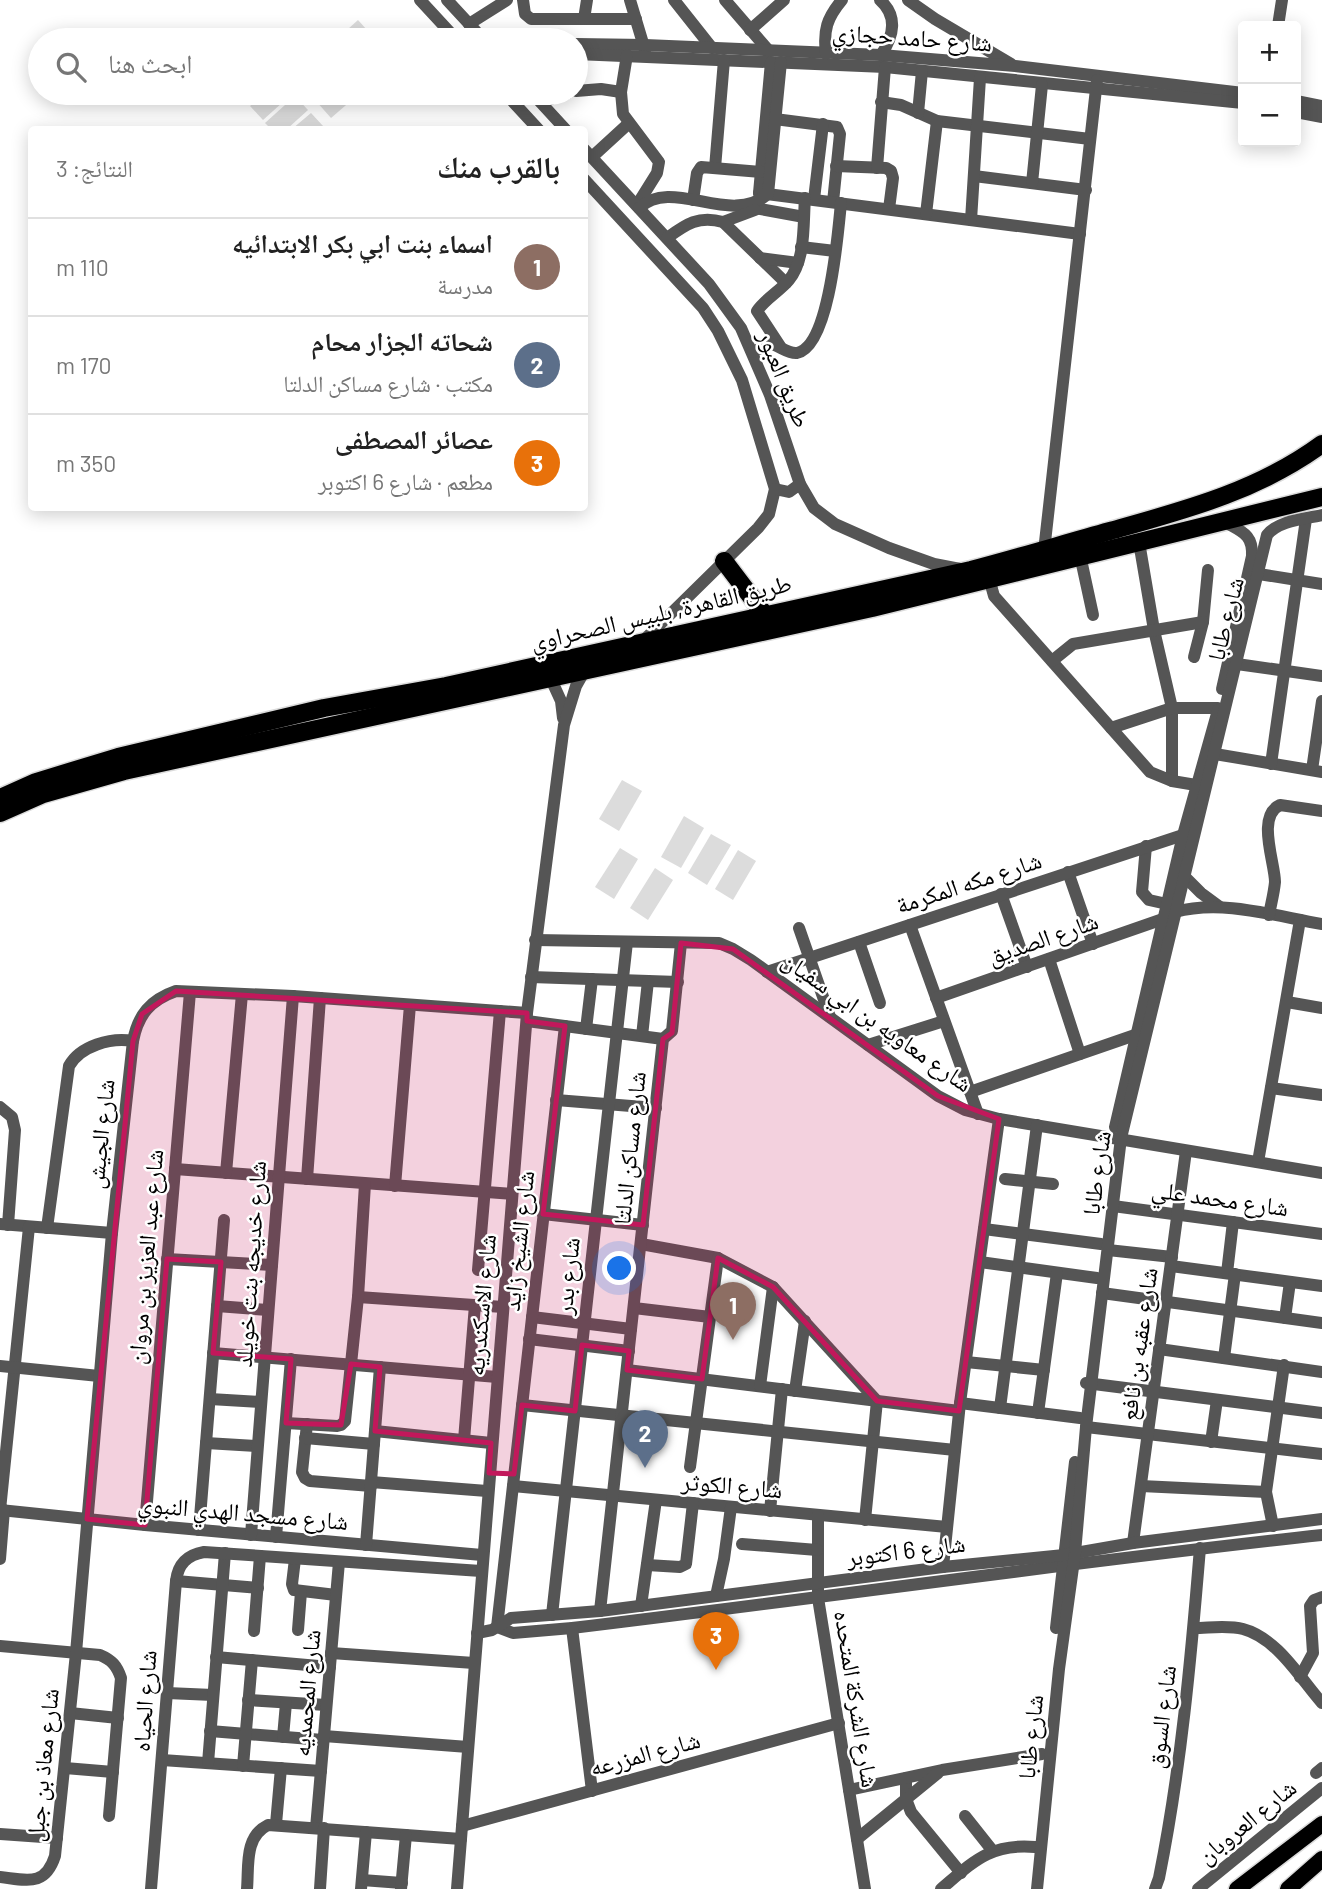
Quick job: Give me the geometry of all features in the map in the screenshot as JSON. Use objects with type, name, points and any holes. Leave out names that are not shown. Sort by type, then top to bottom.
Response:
[{"type":"highway","name":"طريق القاهرة, بلبيس الصحراوي","points":[[0,798],[51,777],[118,757],[324,708],[446,686],[971,570],[1044,551],[1158,519],[1235,493],[1286,468],[1322,444]]},
{"type":"highway","name":"طريق القاهرة, بلبيس الصحراوي","points":[[0,813],[43,794],[101,777],[872,608],[1322,497]]},
{"type":"highway","points":[[724,561],[765,615]]},
{"type":"highway","points":[[356,702],[354,710],[359,721]]},
{"type":"highway","points":[[324,708],[331,714],[328,727]]},
{"type":"main road","points":[[1237,1889],[1322,1824]]},
{"type":"main road","points":[[1288,1889],[1321,1861]]},
{"type":"street","points":[[420,0],[446,28]]},
{"type":"street","points":[[447,0],[473,28]]},
{"type":"street","points":[[469,24],[508,0]]},
{"type":"street","points":[[523,0],[524,12],[531,19],[636,19]]},
{"type":"street","points":[[584,19],[587,0]]},
{"type":"street","points":[[630,0],[645,50]]},
{"type":"street","points":[[674,0],[712,48]]},
{"type":"street","points":[[723,222],[758,200],[771,118],[774,59],[725,0]]},
{"type":"street","points":[[826,54],[825,26],[842,0]]},
{"type":"street","points":[[877,168],[883,61],[893,25],[887,6],[880,0]]},
{"type":"street","points":[[908,0],[1015,66]]},
{"type":"street","points":[[1279,21],[1282,0]]},
{"type":"street","points":[[750,30],[777,2]]},
{"type":"street","name":"شارع حامد حجازي","points":[[588,45],[724,60],[883,61],[1015,66],[1097,83],[1238,102]]},
{"type":"street","name":"شارع حامد حجازي","points":[[588,54],[627,55],[645,50],[712,48],[774,59],[826,54],[883,61],[922,71],[1042,85],[1097,83],[1238,93]]},
{"type":"street","points":[[627,55],[621,92],[623,114],[659,162],[657,173],[638,207]]},
{"type":"street","points":[[715,168],[724,60]]},
{"type":"street","points":[[918,113],[922,71]]},
{"type":"street","points":[[971,220],[981,78]]},
{"type":"street","points":[[1044,551],[1097,83]]},
{"type":"street","points":[[1032,183],[1042,85]]},
{"type":"street","points":[[588,90],[621,92]]},
{"type":"street","points":[[881,102],[901,105],[937,121],[1090,139]]},
{"type":"street","points":[[1301,102],[1322,106]]},
{"type":"street","points":[[516,105],[535,126]]},
{"type":"street","points":[[543,105],[562,126]]},
{"type":"street","points":[[1301,113],[1322,117]]},
{"type":"street","points":[[752,352],[767,344],[780,346],[793,353],[802,351],[808,345],[826,306],[835,251],[839,130],[823,124],[771,118]]},
{"type":"street","points":[[758,200],[771,118]]},
{"type":"street","points":[[926,214],[937,121]]},
{"type":"street","points":[[588,153],[628,124]]},
{"type":"street","points":[[780,346],[757,311],[786,283],[798,263],[803,222],[810,199],[823,124]]},
{"type":"street","name":"طريق العبور","points":[[588,153],[726,305],[752,352],[800,484],[814,508],[835,524],[916,559],[971,570]]},
{"type":"street","points":[[836,166],[889,169],[893,175],[889,209]]},
{"type":"street","points":[[693,201],[698,170],[704,167],[761,172]]},
{"type":"street","points":[[974,176],[1086,191]]},
{"type":"street","name":"طريق العبور","points":[[588,183],[703,307],[718,331],[742,380],[775,489]]},
{"type":"street","points":[[638,207],[661,196],[693,201],[810,199],[1080,234]]},
{"type":"street","points":[[758,200],[781,214],[803,222]]},
{"type":"street","points":[[667,238],[688,223],[699,219],[723,222],[786,283]]},
{"type":"street","points":[[801,247],[835,251]]},
{"type":"street","points":[[760,258],[798,263]]},
{"type":"street","points":[[642,642],[764,522],[772,506],[775,489],[789,492],[800,484]]},
{"type":"street","name":"شارع طابا","points":[[1037,1889],[1083,1422],[1102,1293],[1104,1247],[1117,1137],[1135,1035],[1163,919],[1171,908],[1184,876],[1218,708],[1257,557],[1271,530],[1322,515]]},
{"type":"street","points":[[1271,764],[1306,519]]},
{"type":"street","name":"شارع طابا","points":[[1088,1383],[1097,1279],[1113,1206],[1117,1137],[1171,908],[1183,835],[1215,754],[1259,574],[1251,540],[1242,531],[1225,522]]},
{"type":"street","points":[[1139,542],[1154,630],[1172,708],[1172,781]]},
{"type":"street","points":[[1080,555],[1093,615]]},
{"type":"street","points":[[1194,657],[1203,622],[1208,570]]},
{"type":"street","points":[[1259,574],[1322,584]]},
{"type":"street","points":[[989,578],[994,596],[1150,772],[1172,781],[1201,786]]},
{"type":"street","points":[[1052,662],[1073,644],[1203,622]]},
{"type":"street","points":[[1237,664],[1322,676]]},
{"type":"street","name":"شارع الاسكندريه","points":[[457,1889],[487,1491],[531,977],[564,725],[576,686],[585,670]]},
{"type":"street","name":"شارع الاسكندريه","points":[[550,677],[561,701],[564,725]]},
{"type":"street","points":[[1215,754],[1317,771],[1322,701]]},
{"type":"street","points":[[1111,728],[1172,708],[1218,708]]},
{"type":"street","points":[[1269,915],[1275,884],[1269,852],[1271,814],[1280,804],[1322,811]]},
{"type":"street","name":"شارع مكه المكرمة","points":[[767,972],[1183,835]]},
{"type":"street","points":[[1146,846],[1142,892],[1149,900],[1171,908],[1220,907],[1322,924]]},
{"type":"street","points":[[1068,872],[1093,944]]},
{"type":"street","points":[[1184,876],[1200,893],[1220,907]]},
{"type":"street","points":[[1001,894],[1027,967]]},
{"type":"street","name":"شارع الصديق","points":[[936,998],[1163,919]]},
{"type":"street","points":[[1258,1162],[1300,920]]},
{"type":"street","points":[[910,925],[978,1114]]},
{"type":"street","points":[[799,928],[830,1017]]},
{"type":"street","name":"شارع معاويه بن ابي سفيان","points":[[535,940],[719,943],[733,949],[767,972],[953,1105],[999,1119],[1322,1173]]},
{"type":"street","name":"شارع بدر","points":[[552,1615],[627,942]]},
{"type":"street","points":[[859,942],[880,1003]]},
{"type":"street","name":"شارع مساكن الدلتا","points":[[600,1611],[663,1039],[672,1031],[681,943]]},
{"type":"street","points":[[1049,959],[1080,1054]]},
{"type":"street","points":[[531,977],[678,982]]},
{"type":"street","points":[[586,1029],[592,979]]},
{"type":"street","points":[[642,1036],[648,981]]},
{"type":"street","name":"شارع الجيش","points":[[76,1653],[112,1233],[133,1041],[142,1013],[151,1003],[176,991],[293,996],[500,1011],[565,1026],[663,1039]]},
{"type":"street","name":"شارع عبد العزيز بن مروان","points":[[145,1525],[190,992]]},
{"type":"street","points":[[226,1173],[242,994]]},
{"type":"street","name":"شارع خديجه بنت خويلد","points":[[251,1535],[293,996]]},
{"type":"street","points":[[307,1179],[320,998]]},
{"type":"street","points":[[1287,1002],[1322,1008]]},
{"type":"street","points":[[395,1186],[410,1005]]},
{"type":"street","points":[[478,1270],[500,1011]]},
{"type":"street","points":[[868,1045],[944,1021]]},
{"type":"street","name":"شارع الشيخ زايد","points":[[497,1627],[565,1026]]},
{"type":"street","points":[[970,1092],[1135,1035]]},
{"type":"street","points":[[47,1228],[69,1066],[79,1054],[105,1042],[133,1041]]},
{"type":"street","points":[[1272,1088],[1322,1095]]},
{"type":"street","points":[[556,1100],[656,1108]]},
{"type":"street","points":[[0,1107],[8,1112],[14,1123],[5,1185],[4,1225],[112,1233]]},
{"type":"street","points":[[943,1567],[960,1407],[999,1119]]},
{"type":"street","points":[[1000,1408],[1037,1125]]},
{"type":"street","name":"شارع عقبه بن نافع","points":[[1133,1543],[1186,1151]]},
{"type":"street","points":[[175,1169],[512,1194]]},
{"type":"street","points":[[1005,1179],[1053,1184]]},
{"type":"street","points":[[286,1423],[337,1426],[344,1423],[358,1297],[365,1184]]},
{"type":"street","name":"شارع محمد علي","points":[[1113,1206],[1322,1234]]},
{"type":"street","points":[[543,1214],[643,1225]]},
{"type":"street","points":[[199,1530],[225,1220]]},
{"type":"street","points":[[1224,1357],[1230,1311],[1233,1222]]},
{"type":"street","points":[[0,1559],[14,1368],[29,1227]]},
{"type":"street","points":[[984,1229],[1104,1247],[1231,1274],[1322,1286]]},
{"type":"street","points":[[641,1244],[718,1258],[774,1287],[877,1401],[865,1520]]},
{"type":"street","points":[[690,1468],[718,1258]]},
{"type":"street","points":[[167,1259],[272,1265]]},
{"type":"street","points":[[980,1262],[1097,1279]]},
{"type":"street","points":[[1038,1413],[1057,1273]]},
{"type":"street","points":[[1285,1318],[1290,1282]]},
{"type":"street","points":[[760,1387],[774,1287]]},
{"type":"street","points":[[1102,1293],[1322,1323]]},
{"type":"street","points":[[358,1297],[503,1307]]},
{"type":"street","points":[[464,1440],[475,1305]]},
{"type":"street","points":[[217,1306],[268,1310]]},
{"type":"street","points":[[634,1308],[710,1317]]},
{"type":"street","points":[[532,1317],[631,1329]]},
{"type":"street","points":[[770,1511],[778,1432],[804,1321]]},
{"type":"street","points":[[529,1339],[629,1351]]},
{"type":"street","points":[[1159,1349],[1322,1372]]},
{"type":"street","points":[[214,1353],[497,1377]]},
{"type":"street","points":[[276,1537],[291,1359]]},
{"type":"street","points":[[966,1362],[1044,1370]]},
{"type":"street","points":[[1273,1526],[1266,1492],[1284,1365]]},
{"type":"street","points":[[0,1366],[99,1376]]},
{"type":"street","points":[[366,1545],[380,1367]]},
{"type":"street","points":[[627,1370],[877,1401],[1000,1408],[1148,1434],[1322,1454]]},
{"type":"street","points":[[1088,1383],[1322,1413]]},
{"type":"street","points":[[210,1399],[261,1402]]},
{"type":"street","points":[[1211,1442],[1217,1399]]},
{"type":"street","points":[[522,1405],[955,1450]]},
{"type":"street","points":[[307,1424],[302,1472],[307,1480],[487,1491]]},
{"type":"street","points":[[305,1438],[374,1437],[491,1443]]},
{"type":"street","points":[[206,1443],[257,1446]]},
{"type":"street","name":"شارع الكوثر","points":[[489,1473],[566,1491],[947,1527]]},
{"type":"street","points":[[1141,1486],[1266,1492]]},
{"type":"street","points":[[641,1606],[656,1500]]},
{"type":"street","points":[[647,1564],[680,1567],[686,1564],[693,1503]]},
{"type":"street","points":[[716,1596],[731,1507]]},
{"type":"street","name":"شارع مسجد الهدي النبوي","points":[[2,1510],[482,1555]]},
{"type":"street","name":"شارع الشركة المتحده","points":[[818,1515],[818,1598],[865,1889]]},
{"type":"street","name":"شارع 6 اكتوبر","points":[[497,1627],[513,1633],[572,1628],[818,1598],[1068,1560],[1133,1543],[1322,1519]]},
{"type":"street","points":[[1230,1531],[1230,1545]]},
{"type":"street","name":"شارع 6 اكتوبر","points":[[477,1633],[497,1627],[511,1618],[600,1611],[943,1567],[1068,1560],[1322,1535]]},
{"type":"street","points":[[741,1544],[817,1550]]},
{"type":"street","name":"شارع السوق","points":[[1155,1889],[1174,1801],[1194,1628],[1200,1548]]},
{"type":"street","points":[[208,1763],[210,1731],[222,1585],[225,1553],[204,1552],[187,1558],[177,1572],[176,1581],[222,1585],[257,1588]]},
{"type":"street","name":"شارع مسجد الهدي النبوي","points":[[225,1553],[481,1572]]},
{"type":"street","points":[[254,1631],[260,1556]]},
{"type":"street","points":[[295,1559],[292,1584],[295,1590],[336,1595]]},
{"type":"street","name":"شارع طابا","points":[[1030,1889],[1042,1754],[1068,1560]]},
{"type":"street","name":"شارع المحمديه","points":[[320,1889],[321,1771],[339,1562]]},
{"type":"street","name":"شارع الحياه","points":[[151,1889],[176,1581]]},
{"type":"street","points":[[298,1630],[301,1592]]},
{"type":"street","points":[[1300,1677],[1313,1653],[1310,1606],[1314,1600],[1322,1597]]},
{"type":"street","points":[[572,1628],[592,1791]]},
{"type":"street","points":[[1194,1628],[1240,1628],[1253,1633],[1277,1650],[1322,1703]]},
{"type":"street","points":[[0,1646],[100,1655],[114,1663],[119,1670],[121,1678],[109,1816]]},
{"type":"street","name":"شارع معاذ بن جبل","points":[[0,1877],[32,1880],[44,1875],[52,1864],[76,1653]]},
{"type":"street","points":[[331,1653],[474,1663]]},
{"type":"street","points":[[216,1657],[330,1667]]},
{"type":"street","points":[[243,1766],[252,1660]]},
{"type":"street","points":[[167,1693],[213,1695]]},
{"type":"street","points":[[248,1700],[327,1705]]},
{"type":"street","points":[[283,1737],[286,1703]]},
{"type":"street","points":[[70,1713],[118,1718]]},
{"type":"street","name":"شارع المزرعه","points":[[276,1824],[406,1835],[461,1833],[592,1791],[839,1723]]},
{"type":"street","points":[[210,1731],[468,1747]]},
{"type":"street","points":[[849,1790],[942,1770],[1042,1754]]},
{"type":"street","points":[[162,1760],[321,1771]]},
{"type":"street","points":[[65,1768],[113,1772]]},
{"type":"street","points":[[247,1889],[250,1843],[254,1836],[268,1825],[276,1824],[281,1768]]},
{"type":"street","points":[[857,1839],[942,1770]]},
{"type":"street","points":[[906,1778],[906,1799],[911,1812],[961,1872]]},
{"type":"street","name":"شارع العروبان","points":[[1198,1889],[1322,1788]]},
{"type":"street","points":[[965,1815],[992,1850]]},
{"type":"street","points":[[366,1832],[361,1884],[404,1887],[406,1835]]},
{"type":"street","points":[[0,1834],[57,1838]]},
{"type":"street","points":[[941,1889],[992,1850],[1016,1845],[1035,1847]]},
{"type":"highlighted area","points":[[681,943],[733,949],[938,1096],[999,1119],[959,1411],[877,1401],[773,1287],[718,1258],[702,1379],[627,1370],[629,1351],[582,1345],[575,1411],[522,1405],[514,1474],[489,1473],[491,1443],[375,1431],[380,1367],[351,1364],[341,1425],[286,1423],[291,1359],[213,1353],[221,1262],[167,1259],[145,1525],[87,1519],[133,1041],[142,1014],[176,991],[527,1013],[527,1021],[565,1026],[543,1214],[643,1225],[663,1039],[672,1033]]},
{"type":"shaded area","points":[[358,20],[365,28],[349,28]]},
{"type":"shaded area","points":[[251,105],[280,105],[263,120]]},
{"type":"shaded area","points":[[285,105],[303,105],[308,110],[290,126],[268,126],[265,123]]},
{"type":"shaded area","points":[[320,105],[346,105],[331,118]]},
{"type":"shaded area","points":[[311,113],[323,126],[296,126]]},
{"type":"shaded area","points":[[622,780],[642,791],[619,831],[599,819]]},
{"type":"shaded area","points":[[684,816],[704,828],[681,868],[661,857]]},
{"type":"shaded area","points":[[711,834],[731,845],[707,885],[688,873]]},
{"type":"shaded area","points":[[620,848],[638,859],[614,899],[595,887]]},
{"type":"shaded area","points":[[738,850],[756,861],[733,900],[715,889]]},
{"type":"shaded area","points":[[655,868],[673,880],[648,920],[630,908]]},
{"type":"place","name":"اسماء بنت ابي بكر الابتدائيه","points":[[733,1340]]},
{"type":"place","name":"شحاته الجزار محام","points":[[645,1468]]},
{"type":"place","name":"عصائر المصطفى","points":[[716,1670]]}]
